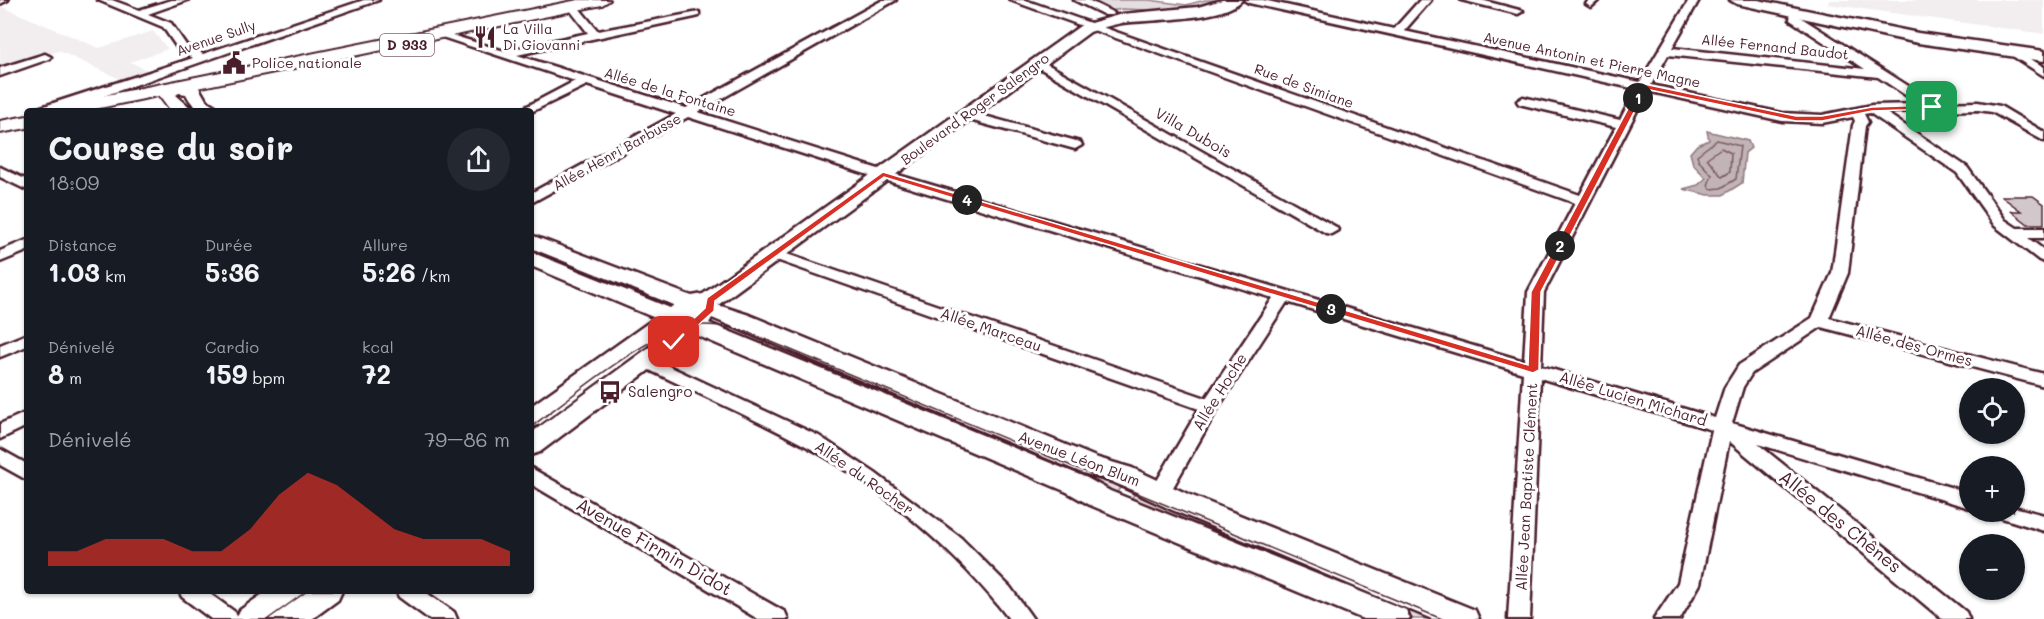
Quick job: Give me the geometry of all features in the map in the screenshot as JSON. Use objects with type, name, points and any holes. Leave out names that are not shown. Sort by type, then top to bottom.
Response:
[{"type":"main road","name":"D 933","points":[[178,91],[602,0]]},
{"type":"main road","name":"D 933","points":[[91,108],[622,0]]},
{"type":"main road","name":"Boulevard Roger Salengro","points":[[695,311],[1090,27],[1123,19],[1214,9],[1235,0]]},
{"type":"main road","points":[[1737,0],[1940,41],[2015,53],[2044,54]]},
{"type":"main road","points":[[1940,41],[2044,54]]},
{"type":"main road","points":[[178,108],[178,91],[208,108]]},
{"type":"main road","points":[[0,121],[24,117]]},
{"type":"main road","points":[[0,127],[24,123]]},
{"type":"main road","points":[[534,242],[678,299],[695,311]]},
{"type":"main road","points":[[534,259],[695,311]]},
{"type":"main road","points":[[534,444],[645,361],[695,311]]},
{"type":"main road","points":[[534,416],[695,311]]},
{"type":"main road","name":"Avenue Léon Blum","points":[[695,311],[1089,465],[1122,475],[1161,491],[1180,502],[1464,619]]},
{"type":"main road","name":"Avenue Léon Blum","points":[[695,311],[1132,512],[1159,521],[1395,619]]},
{"type":"main road","points":[[251,619],[285,594]]},
{"type":"main road","points":[[289,619],[323,594]]},
{"type":"street","points":[[103,0],[167,25],[182,47],[202,58]]},
{"type":"street","points":[[137,14],[183,0]]},
{"type":"street","points":[[327,0],[350,8]]},
{"type":"street","name":"Avenue Sully","points":[[52,108],[374,0]]},
{"type":"street","name":"Allée Henri Barbusse","points":[[534,197],[891,0]]},
{"type":"street","name":"Rue de Simiane","points":[[1015,0],[1583,201]]},
{"type":"street","points":[[1079,0],[1109,13]]},
{"type":"street","name":"Avenue Antonin et Pierre Magne","points":[[1249,0],[1796,119],[1822,119],[1864,110],[1989,106],[2002,111],[2044,137]]},
{"type":"street","points":[[1396,33],[1426,0]]},
{"type":"street","points":[[1466,0],[1518,11]]},
{"type":"street","name":"Allée Jean Baptiste Clément","points":[[1520,619],[1536,292],[1644,86],[1694,0]]},
{"type":"street","points":[[575,10],[595,35]]},
{"type":"street","points":[[1796,12],[1794,18],[1932,107]]},
{"type":"street","points":[[505,54],[695,14]]},
{"type":"street","name":"Allée de la Fontaine","points":[[448,37],[883,174]]},
{"type":"street","name":"Allée Fernand Baudot","points":[[1666,51],[1881,74]]},
{"type":"street","points":[[2015,53],[2044,72]]},
{"type":"street","points":[[0,72],[45,57]]},
{"type":"street","name":"Villa Dubois","points":[[1038,63],[1331,230]]},
{"type":"street","points":[[530,108],[585,81]]},
{"type":"street","name":"Avenue Sully","points":[[84,108],[79,105],[81,101],[101,93]]},
{"type":"street","points":[[1523,100],[1623,125]]},
{"type":"street","points":[[1665,619],[1673,612],[1689,584],[1722,426],[1734,387],[1745,369],[1819,321],[1840,273],[1859,125],[1862,122],[1864,110],[1962,170],[2000,223],[2044,257]]},
{"type":"street","points":[[966,115],[1075,145]]},
{"type":"street","points":[[0,171],[24,184]]},
{"type":"street","name":"Allée Lucien Michard","points":[[883,174],[1959,498]]},
{"type":"street","points":[[2012,233],[2044,234]]},
{"type":"street","points":[[0,257],[24,246]]},
{"type":"street","name":"Allée Marceau","points":[[773,254],[1210,406]]},
{"type":"street","name":"Allée Hoche","points":[[1161,491],[1210,406],[1283,295]]},
{"type":"street","name":"Allée des Ormes","points":[[1819,321],[2044,380]]},
{"type":"street","points":[[0,352],[24,340]]},
{"type":"street","name":"Allée du Rocher","points":[[645,361],[812,441],[838,457],[891,495],[944,538],[977,568],[1022,619]]},
{"type":"street","points":[[0,432],[24,420]]},
{"type":"street","name":"Allée des Chênes","points":[[1722,426],[1958,619]]},
{"type":"street","points":[[0,456],[24,471]]},
{"type":"street","name":"Avenue Firmin Didot","points":[[534,477],[777,619]]},
{"type":"street","points":[[2025,518],[2044,523]]},
{"type":"street","points":[[194,594],[227,619]]},
{"type":"street","points":[[411,594],[446,619]]},
{"type":"shaded area","points":[[1085,0],[1149,0],[1186,5],[1205,0],[1228,0],[1201,9],[1153,12],[1122,9],[1109,11]]},
{"type":"shaded area","points":[[1829,0],[2044,0],[2044,34],[1827,4]]},
{"type":"shaded area","points":[[0,6],[99,48],[153,31],[168,49],[130,62],[149,71],[122,80],[59,51],[0,70]]},
{"type":"shaded area","points":[[734,323],[1124,482],[1113,498],[723,335]]},
{"type":"shaded area","points":[[648,337],[664,343],[534,433],[534,419]]},
{"type":"shaded area","points":[[1139,488],[1451,619],[1414,619],[1158,513],[1127,504]]},
{"type":"water","points":[[1707,131],[1748,141],[1751,148],[1745,153],[1742,183],[1723,195],[1708,195],[1683,189],[1698,185],[1706,178],[1693,164],[1690,153],[1697,145],[1709,140]]},
{"type":"building","points":[[2001,196],[2033,196],[2044,204],[2044,224],[2028,224],[2011,211],[2021,211]]},
{"type":"tram line","points":[[534,425],[586,384],[630,354],[671,332],[697,325],[745,331],[1442,619]]},
{"type":"tram line","points":[[268,619],[303,594]]},
{"type":"place","name":"La Villa Di Giovanni","points":[[485,37]]},
{"type":"place","name":"Police nationale","points":[[234,63]]},
{"type":"place","name":"Salengro","points":[[610,392]]},
{"type":"route","points":[[674,342],[710,309],[710,300],[883,174],[1533,370],[1536,292],[1644,86],[1796,119],[1822,119],[1872,109],[1932,107]]}]
